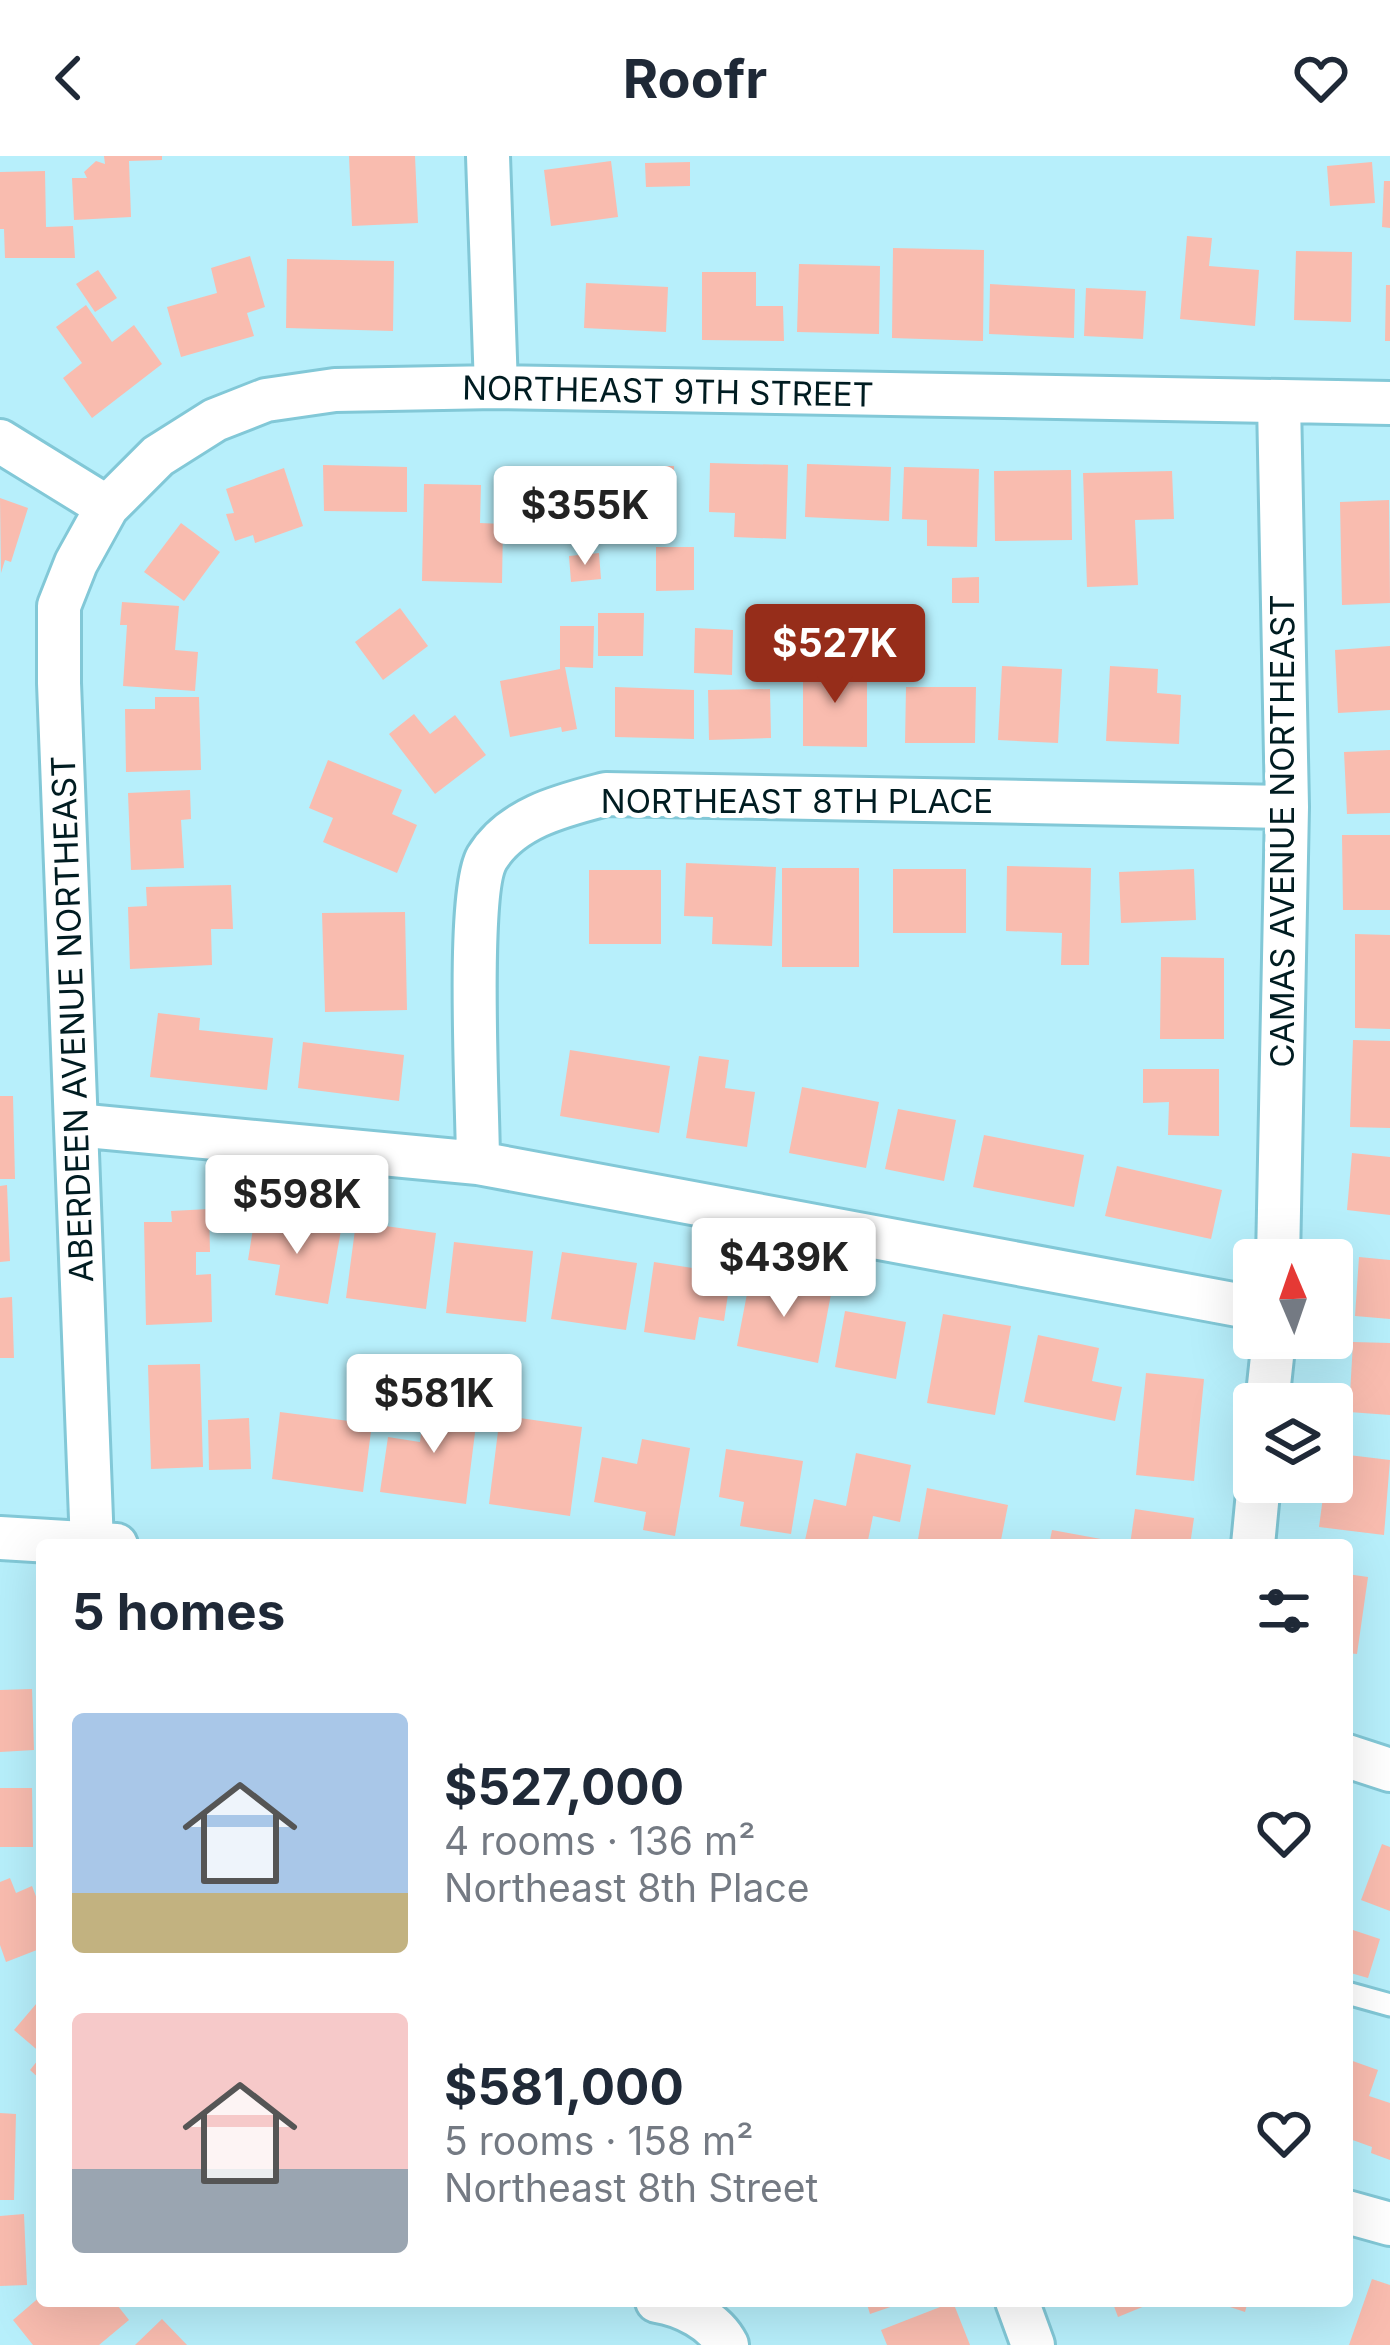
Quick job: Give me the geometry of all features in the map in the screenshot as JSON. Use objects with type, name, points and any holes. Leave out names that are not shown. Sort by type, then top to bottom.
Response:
[{"type":"street","points":[[488,156],[496,387]]},
{"type":"street","name":"NORTHEAST 9TH STREET","points":[[107,507],[158,456],[215,420],[266,400],[334,389],[496,387],[1390,404]]},
{"type":"street","name":"CAMAS AVENUE NORTHEAST","points":[[1278,1239],[1287,807],[1279,402]]},
{"type":"street","points":[[0,441],[107,507]]},
{"type":"street","name":"ABERDEEN AVENUE NORTHEAST","points":[[100,1539],[58,683],[59,606],[107,507]]},
{"type":"street","name":"NORTHEAST 8TH PLACE","points":[[478,1162],[476,905],[486,860],[516,827],[558,807],[606,794],[1287,807]]},
{"type":"street","points":[[76,1125],[478,1162],[1233,1304]]},
{"type":"street","points":[[1254,1539],[1257,1503]]},
{"type":"street","points":[[0,1538],[36,1540]]},
{"type":"street","points":[[1353,1758],[1390,1770]]},
{"type":"street","points":[[1353,2214],[1390,2224]]},
{"type":"street","points":[[678,2307],[719,2329],[727,2345]]},
{"type":"street","points":[[1019,2307],[1033,2345]]},
{"type":"lane","points":[[1353,1995],[1390,2005]]},
{"type":"building","points":[[104,156],[162,156],[162,160],[129,161],[131,217],[74,220],[72,178],[87,178],[84,172],[96,161],[105,164]]},
{"type":"building","points":[[349,156],[415,156],[418,223],[352,226]]},
{"type":"building","points":[[611,161],[618,217],[551,226],[544,170]]},
{"type":"building","points":[[690,162],[690,186],[646,187],[645,163]]},
{"type":"building","points":[[1372,162],[1375,203],[1330,206],[1327,166]]},
{"type":"building","points":[[45,171],[46,227],[73,226],[75,258],[5,258],[0,172]]},
{"type":"building","points":[[1384,181],[1390,181],[1390,228],[1382,227]]},
{"type":"building","points":[[1187,236],[1212,238],[1209,266],[1259,270],[1255,326],[1180,319]]},
{"type":"building","points":[[893,248],[984,250],[983,341],[892,338]]},
{"type":"building","points":[[1296,251],[1352,252],[1351,322],[1294,320]]},
{"type":"building","points":[[250,256],[265,307],[247,313],[254,336],[181,357],[167,307],[217,293],[211,268]]},
{"type":"building","points":[[287,259],[394,261],[393,331],[286,328]]},
{"type":"building","points":[[799,264],[880,266],[879,334],[797,332]]},
{"type":"building","points":[[98,270],[117,298],[95,312],[76,284]]},
{"type":"building","points":[[702,272],[756,272],[756,306],[783,306],[784,341],[702,340]]},
{"type":"building","points":[[586,283],[668,287],[666,332],[584,328]]},
{"type":"building","points":[[990,284],[1075,289],[1074,338],[989,334]]},
{"type":"building","points":[[1386,285],[1390,285],[1390,341],[1385,341]]},
{"type":"building","points":[[1086,288],[1146,291],[1143,339],[1084,336]]},
{"type":"building","points":[[86,305],[112,342],[134,325],[162,364],[92,418],[63,378],[82,363],[56,327]]},
{"type":"building","points":[[710,463],[788,465],[786,539],[734,537],[735,513],[709,512]]},
{"type":"building","points":[[807,464],[891,467],[889,521],[805,517]]},
{"type":"building","points":[[323,465],[407,467],[407,512],[324,511]]},
{"type":"building","points":[[610,466],[674,466],[674,531],[610,531]]},
{"type":"building","points":[[904,467],[979,469],[977,547],[927,546],[927,520],[902,519]]},
{"type":"building","points":[[284,468],[303,526],[255,543],[253,535],[235,541],[226,514],[234,513],[226,489]]},
{"type":"building","points":[[1071,470],[1072,540],[995,541],[994,471]]},
{"type":"building","points":[[1172,471],[1174,519],[1135,520],[1138,585],[1087,587],[1083,473]]},
{"type":"building","points":[[424,484],[481,485],[480,523],[503,524],[502,583],[422,581]]},
{"type":"building","points":[[518,484],[599,484],[598,532],[517,531]]},
{"type":"building","points":[[0,498],[28,508],[11,562],[5,560],[1,573]]},
{"type":"building","points":[[1389,500],[1390,603],[1342,605],[1340,502]]},
{"type":"building","points":[[181,523],[220,552],[184,601],[144,572]]},
{"type":"building","points":[[656,547],[694,547],[694,590],[656,591]]},
{"type":"building","points":[[599,553],[601,579],[571,582],[569,556]]},
{"type":"building","points":[[979,577],[979,603],[952,603],[952,578]]},
{"type":"building","points":[[122,602],[179,606],[175,650],[198,652],[195,691],[123,686],[127,625],[120,625]]},
{"type":"building","points":[[400,608],[428,646],[383,680],[355,642]]},
{"type":"building","points":[[598,613],[644,613],[643,656],[598,656]]},
{"type":"building","points":[[560,626],[594,626],[593,668],[565,667],[577,729],[562,732],[561,727],[510,737],[500,681],[560,669]]},
{"type":"building","points":[[695,628],[733,630],[732,675],[694,673]]},
{"type":"building","points":[[1390,646],[1390,710],[1338,713],[1335,650]]},
{"type":"building","points":[[803,664],[867,665],[867,747],[803,746]]},
{"type":"building","points":[[1002,666],[1062,669],[1058,743],[998,740]]},
{"type":"building","points":[[1110,666],[1158,669],[1157,693],[1181,695],[1179,744],[1106,741]]},
{"type":"building","points":[[615,687],[694,690],[694,739],[615,737]]},
{"type":"building","points":[[906,687],[976,687],[975,743],[905,743]]},
{"type":"building","points":[[770,689],[771,738],[709,740],[708,690]]},
{"type":"building","points":[[155,697],[199,697],[201,770],[126,772],[125,709],[155,709]]},
{"type":"building","points":[[414,714],[430,734],[455,715],[486,755],[435,794],[389,734]]},
{"type":"building","points":[[1390,750],[1390,813],[1347,814],[1344,752]]},
{"type":"building","points":[[328,760],[402,790],[392,814],[417,825],[397,873],[323,842],[333,818],[309,808]]},
{"type":"building","points":[[190,790],[191,819],[181,820],[184,868],[131,870],[128,793]]},
{"type":"building","points":[[1342,835],[1390,835],[1390,910],[1343,910]]},
{"type":"building","points":[[686,863],[776,867],[772,946],[712,944],[713,917],[684,916]]},
{"type":"building","points":[[1007,866],[1091,868],[1089,965],[1061,965],[1062,933],[1006,931]]},
{"type":"building","points":[[782,868],[859,868],[859,967],[782,967]]},
{"type":"building","points":[[893,869],[966,869],[966,933],[893,933]]},
{"type":"building","points":[[1194,869],[1196,920],[1121,923],[1119,872]]},
{"type":"building","points":[[589,870],[661,870],[661,944],[589,944]]},
{"type":"building","points":[[231,885],[233,929],[211,929],[212,965],[130,969],[128,907],[147,906],[146,887]]},
{"type":"building","points":[[405,912],[407,1010],[325,1012],[322,913]]},
{"type":"building","points":[[1355,934],[1390,935],[1390,1029],[1355,1028]]},
{"type":"building","points":[[1161,957],[1224,958],[1224,1039],[1160,1039]]},
{"type":"building","points":[[158,1013],[200,1018],[199,1030],[273,1038],[267,1090],[150,1077]]},
{"type":"building","points":[[1353,1040],[1390,1041],[1390,1128],[1350,1127]]},
{"type":"building","points":[[303,1042],[404,1055],[399,1101],[298,1088]]},
{"type":"building","points":[[570,1050],[670,1066],[659,1133],[560,1116]]},
{"type":"building","points":[[699,1056],[729,1060],[725,1088],[755,1092],[747,1147],[686,1138]]},
{"type":"building","points":[[1143,1069],[1219,1069],[1219,1136],[1168,1135],[1169,1102],[1143,1103]]},
{"type":"building","points":[[802,1087],[879,1102],[866,1168],[789,1153]]},
{"type":"building","points":[[0,1096],[13,1096],[15,1179],[0,1179]]},
{"type":"building","points":[[898,1109],[956,1120],[944,1181],[885,1169]]},
{"type":"building","points":[[984,1135],[1084,1155],[1074,1207],[973,1187]]},
{"type":"building","points":[[1352,1153],[1390,1157],[1390,1215],[1347,1210]]},
{"type":"building","points":[[1117,1166],[1222,1190],[1211,1239],[1105,1216]]},
{"type":"building","points":[[7,1185],[10,1261],[0,1262],[0,1186]]},
{"type":"building","points":[[209,1209],[210,1252],[196,1252],[196,1275],[211,1274],[212,1322],[146,1325],[144,1222],[172,1222],[171,1211]]},
{"type":"building","points":[[255,1216],[341,1230],[328,1304],[275,1295],[280,1265],[248,1260]]},
{"type":"building","points":[[356,1222],[436,1233],[426,1309],[346,1298]]},
{"type":"building","points":[[454,1242],[533,1251],[526,1322],[446,1313]]},
{"type":"building","points":[[562,1252],[637,1263],[626,1330],[551,1319]]},
{"type":"building","points":[[1359,1257],[1390,1260],[1390,1319],[1355,1316]]},
{"type":"building","points":[[654,1262],[731,1274],[724,1321],[699,1317],[695,1340],[644,1332]]},
{"type":"building","points":[[750,1278],[831,1294],[818,1363],[737,1346]]},
{"type":"building","points":[[12,1297],[14,1358],[0,1358],[0,1298]]},
{"type":"building","points":[[845,1311],[906,1322],[896,1379],[835,1367]]},
{"type":"building","points":[[943,1314],[1011,1326],[995,1415],[927,1403]]},
{"type":"building","points":[[1038,1335],[1099,1348],[1092,1381],[1122,1387],[1115,1421],[1024,1402]]},
{"type":"building","points":[[1353,1342],[1390,1343],[1390,1415],[1353,1412]]},
{"type":"building","points":[[200,1364],[203,1467],[151,1469],[148,1365]]},
{"type":"building","points":[[1146,1373],[1204,1379],[1194,1481],[1136,1475]]},
{"type":"building","points":[[425,1400],[478,1409],[466,1504],[380,1492],[388,1437],[420,1442]]},
{"type":"building","points":[[280,1412],[372,1424],[363,1492],[272,1479]]},
{"type":"building","points":[[500,1415],[582,1427],[570,1516],[489,1504]]},
{"type":"building","points":[[249,1418],[251,1469],[209,1470],[208,1420]]},
{"type":"building","points":[[642,1439],[690,1448],[675,1536],[643,1530],[646,1512],[594,1502],[602,1457],[637,1464]]},
{"type":"building","points":[[726,1449],[803,1461],[791,1534],[740,1526],[744,1502],[719,1497]]},
{"type":"building","points":[[856,1453],[911,1465],[900,1522],[873,1516],[868,1539],[805,1539],[814,1499],[846,1506]]},
{"type":"building","points":[[1353,1456],[1390,1460],[1384,1535],[1319,1527],[1322,1503],[1353,1503]]},
{"type":"building","points":[[927,1488],[1008,1505],[1001,1539],[918,1539]]},
{"type":"building","points":[[1135,1509],[1194,1518],[1191,1539],[1131,1539]]},
{"type":"building","points":[[1052,1530],[1101,1539],[1050,1539]]},
{"type":"building","points":[[1353,1575],[1368,1577],[1357,1654],[1353,1654]]},
{"type":"building","points":[[32,1689],[34,1750],[0,1752],[0,1690]]},
{"type":"building","points":[[0,1788],[32,1788],[33,1847],[0,1847]]},
{"type":"building","points":[[1382,1844],[1390,1847],[1390,1911],[1361,1900]]},
{"type":"building","points":[[10,1878],[16,1893],[32,1886],[36,1896],[36,1950],[6,1962],[0,1945],[0,1882]]},
{"type":"building","points":[[1353,1930],[1380,1939],[1368,1978],[1353,1974]]},
{"type":"building","points":[[36,2004],[36,2049],[14,2030]]},
{"type":"building","points":[[1353,2061],[1378,2070],[1369,2096],[1390,2103],[1390,2160],[1371,2153],[1372,2147],[1353,2140]]},
{"type":"building","points":[[0,2113],[16,2114],[14,2200],[0,2200]]},
{"type":"building","points":[[24,2214],[27,2285],[0,2286],[0,2216]]},
{"type":"building","points":[[1372,2279],[1390,2285],[1390,2345],[1349,2345]]},
{"type":"building","points":[[36,2300],[36,2307],[119,2307],[129,2320],[99,2345],[33,2345],[13,2320]]},
{"type":"building","points":[[940,2307],[955,2307],[970,2345],[887,2345],[881,2330]]},
{"type":"building","points":[[1114,2307],[1142,2307],[1118,2317]]},
{"type":"building","points":[[162,2319],[187,2345],[135,2345]]}]
